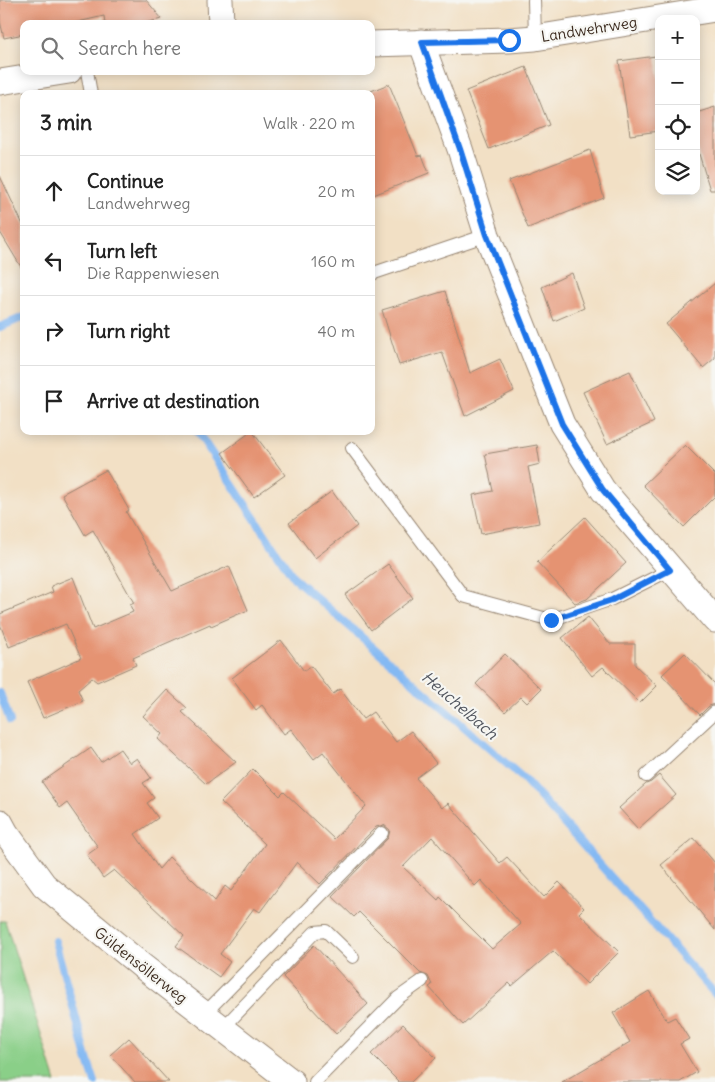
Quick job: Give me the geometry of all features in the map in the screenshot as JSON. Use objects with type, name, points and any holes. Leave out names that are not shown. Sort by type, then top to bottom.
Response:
[{"type":"street","points":[[220,0],[220,20]]},
{"type":"street","name":"Landwehrweg","points":[[375,44],[535,38],[715,9]]},
{"type":"street","points":[[422,42],[460,149],[487,235],[562,424],[603,490],[715,620]]},
{"type":"street","points":[[0,82],[44,75]]},
{"type":"street","name":"Güldensöllerweg","points":[[2,831],[44,885],[142,966],[292,1082]]},
{"type":"lane","points":[[534,0],[535,38]]},
{"type":"lane","points":[[87,75],[90,90]]},
{"type":"lane","points":[[375,273],[487,235]]},
{"type":"lane","points":[[352,448],[463,596],[551,620],[612,600],[670,570]]},
{"type":"lane","points":[[646,776],[715,712]]},
{"type":"lane","points":[[213,1021],[382,833]]},
{"type":"lane","points":[[213,1021],[315,932],[326,930],[353,957]]},
{"type":"lane","points":[[314,1082],[398,998],[422,981]]},
{"type":"green space","points":[[0,921],[5,921],[56,1082],[0,1082]]},
{"type":"building","points":[[0,0],[146,0],[162,19],[104,20],[104,16],[86,20],[20,20],[20,35],[4,38],[0,21]]},
{"type":"building","points":[[655,56],[655,132],[630,135],[619,61]]},
{"type":"building","points":[[526,67],[549,125],[489,149],[466,91]]},
{"type":"building","points":[[389,84],[418,156],[422,155],[429,173],[375,194],[375,90]]},
{"type":"building","points":[[715,107],[715,190],[710,190],[700,157],[700,112]]},
{"type":"building","points":[[590,150],[604,198],[528,228],[509,181]]},
{"type":"building","points":[[0,176],[20,218],[20,265],[0,232]]},
{"type":"building","points":[[572,273],[584,308],[554,321],[542,287]]},
{"type":"building","points":[[715,283],[715,358],[703,368],[666,324]]},
{"type":"building","points":[[445,291],[470,373],[500,359],[514,391],[465,416],[442,352],[399,365],[382,310]]},
{"type":"building","points":[[630,371],[654,422],[607,444],[583,392]]},
{"type":"building","points":[[247,435],[255,435],[285,475],[254,497],[222,453]]},
{"type":"building","points":[[537,445],[540,464],[528,467],[539,523],[481,534],[473,495],[493,491],[485,454]]},
{"type":"building","points":[[685,445],[715,475],[715,496],[684,527],[643,485]]},
{"type":"building","points":[[106,470],[129,510],[126,512],[172,591],[229,566],[248,610],[211,626],[210,624],[133,658],[136,665],[97,682],[92,678],[78,690],[83,701],[43,718],[27,682],[81,658],[66,624],[9,647],[0,624],[0,614],[53,592],[51,586],[73,577],[93,629],[133,612],[130,605],[134,603],[93,530],[85,535],[62,494]]},
{"type":"building","points":[[332,491],[357,526],[315,558],[289,523]]},
{"type":"building","points":[[585,517],[626,563],[587,599],[575,603],[537,562]]},
{"type":"building","points":[[388,564],[413,598],[371,630],[345,595]]},
{"type":"building","points":[[588,617],[610,644],[635,644],[635,665],[657,686],[640,703],[603,667],[592,676],[562,638]]},
{"type":"building","points":[[281,640],[304,671],[311,666],[333,694],[340,689],[363,719],[373,712],[396,742],[411,731],[436,763],[416,778],[442,808],[448,803],[500,863],[507,857],[544,897],[559,882],[584,908],[579,913],[619,952],[587,984],[553,951],[512,986],[509,983],[463,1025],[429,987],[432,985],[428,976],[420,973],[359,912],[354,917],[332,896],[388,838],[390,830],[384,825],[376,827],[320,884],[297,862],[260,912],[254,908],[220,954],[230,962],[219,977],[176,946],[184,936],[114,870],[103,878],[87,855],[98,847],[67,803],[60,808],[42,782],[91,748],[101,762],[120,749],[130,763],[137,758],[151,778],[143,783],[154,798],[147,803],[158,818],[135,834],[159,869],[169,857],[215,901],[225,886],[231,891],[265,844],[221,802],[253,769],[280,796],[284,792],[334,839],[366,806],[323,752],[314,759],[291,729],[284,734],[262,705],[256,710],[232,678]],"holes":[[[432,837],[475,886],[481,880],[521,924],[492,949],[440,897],[438,900],[403,867]]]},
{"type":"building","points":[[685,653],[715,684],[715,704],[709,706],[700,715],[662,675]]},
{"type":"building","points":[[505,654],[541,689],[527,703],[521,697],[505,712],[476,684]]},
{"type":"building","points":[[167,690],[187,708],[182,712],[236,762],[206,784],[158,739],[162,734],[143,716]]},
{"type":"building","points":[[659,775],[676,795],[638,829],[619,808]]},
{"type":"building","points":[[694,838],[715,863],[715,930],[661,865]]},
{"type":"building","points":[[314,945],[368,1004],[336,1034],[283,977]]},
{"type":"building","points":[[649,991],[667,1021],[675,1017],[689,1039],[680,1044],[697,1072],[680,1082],[562,1082],[630,1042],[613,1013]]},
{"type":"building","points":[[403,1024],[436,1058],[411,1082],[399,1082],[371,1054]]},
{"type":"building","points":[[129,1038],[169,1082],[135,1082],[110,1055]]},
{"type":"waterway","name":"Heuchelbach","points":[[0,327],[20,319]]},
{"type":"waterway","name":"Heuchelbach","points":[[200,435],[294,578],[524,779],[715,994]]},
{"type":"waterway","points":[[0,693],[10,721]]},
{"type":"waterway","points":[[55,941],[95,1082]]},
{"type":"route","points":[[509,40],[422,42],[460,149],[487,235],[562,424],[603,490],[670,570],[612,600],[551,620]]}]
